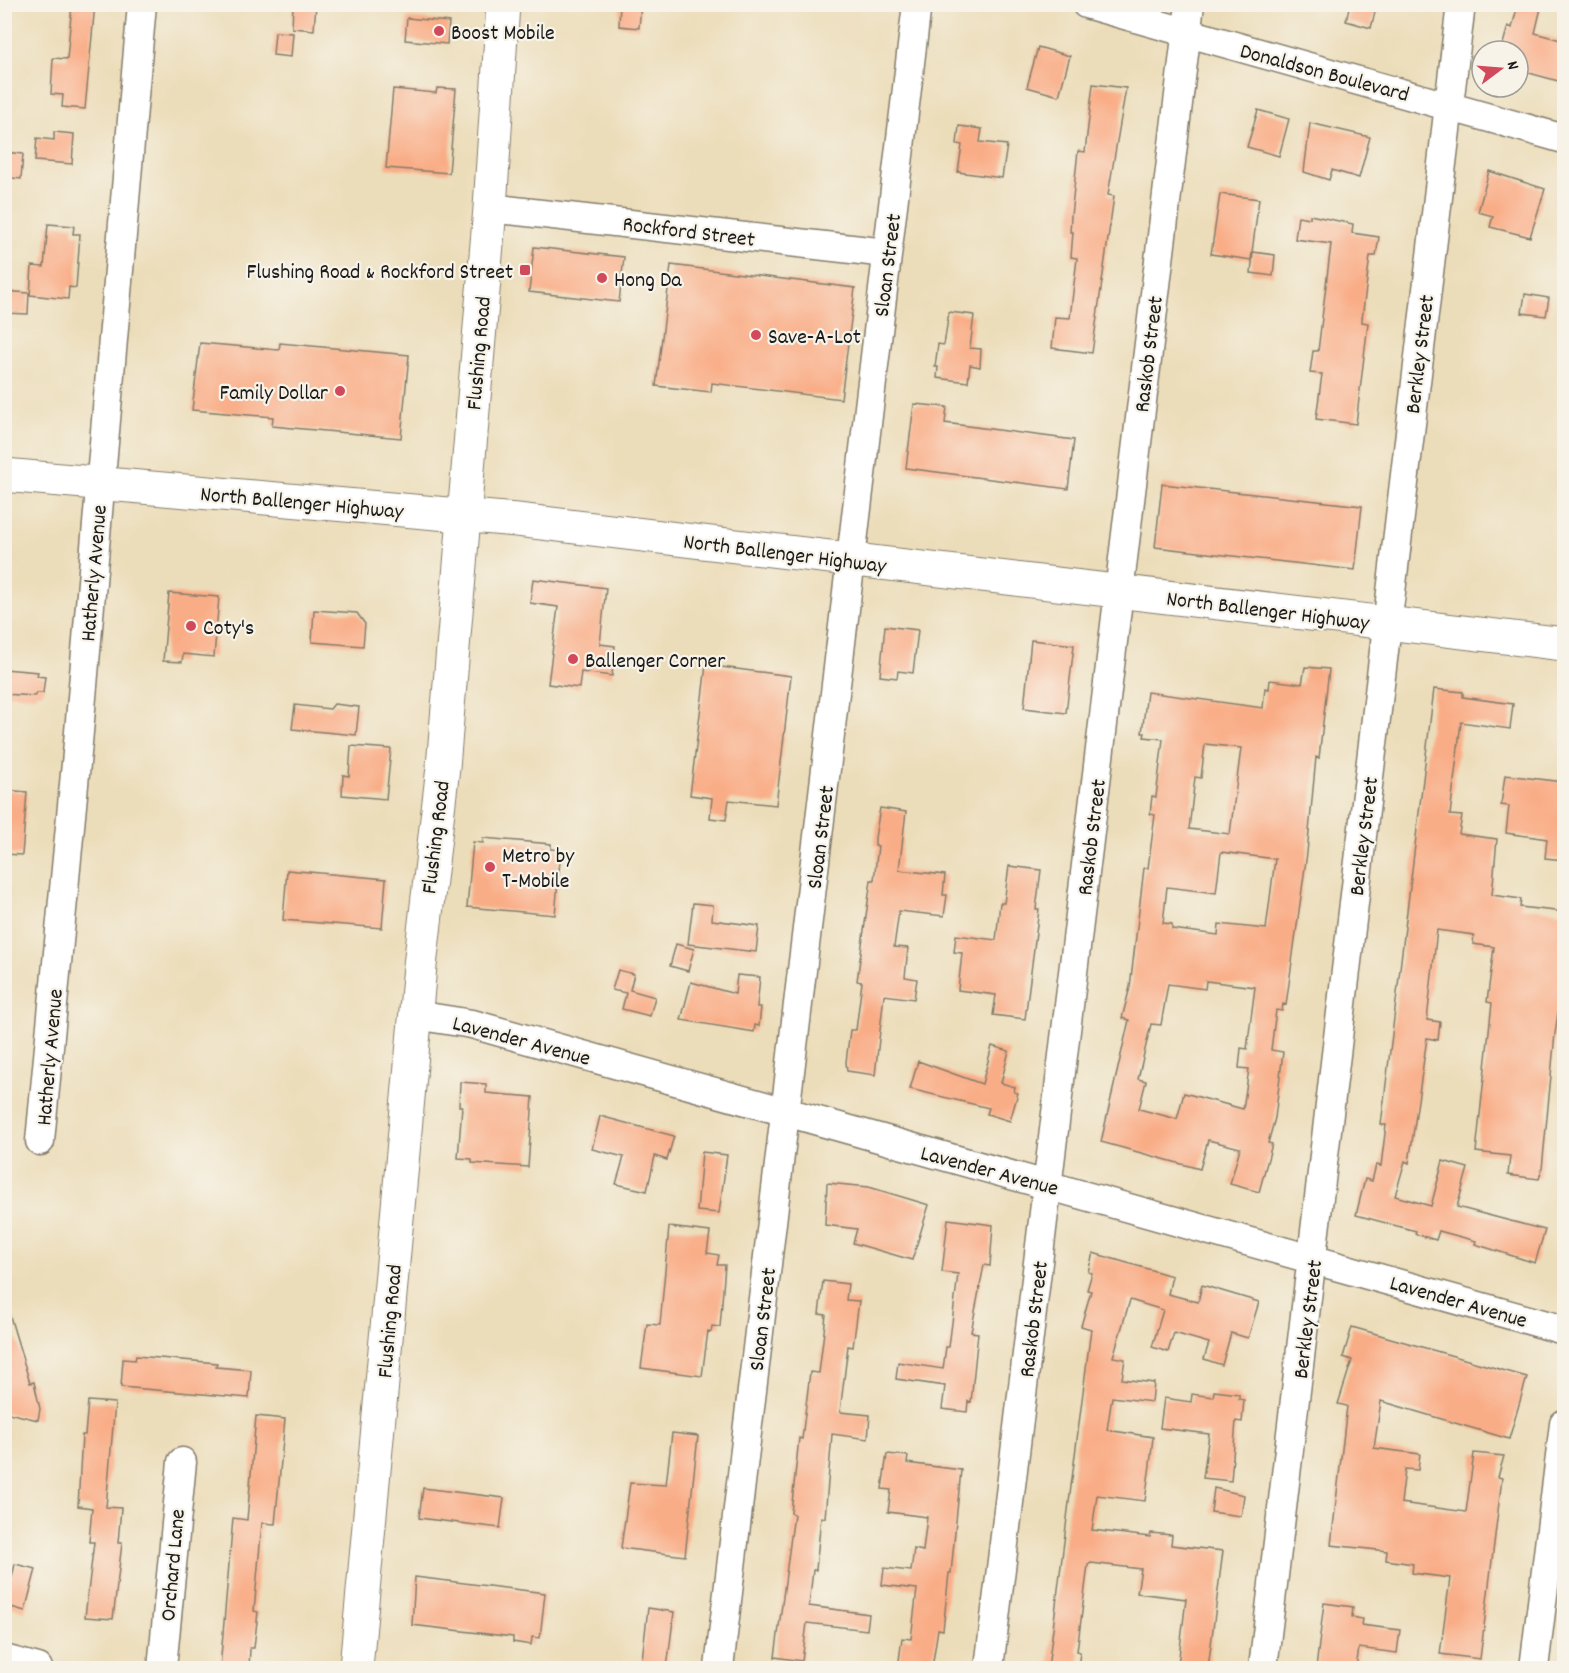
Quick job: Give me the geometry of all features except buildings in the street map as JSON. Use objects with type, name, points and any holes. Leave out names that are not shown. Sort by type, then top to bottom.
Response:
[{"type":"main road","name":"Flushing Road","points":[[356,1668],[415,1015],[442,767],[490,208],[503,4]]},
{"type":"main road","name":"North Ballenger Highway","points":[[4,475],[464,516],[1564,644]]},
{"type":"street","name":"Hatherly Avenue","points":[[40,1141],[142,4]]},
{"type":"street","name":"Sloan Street","points":[[719,1668],[787,1112],[917,4]]},
{"type":"street","name":"Donaldson Boulevard","points":[[1086,4],[1564,139]]},
{"type":"street","name":"Raskob Street","points":[[989,1668],[1190,4]]},
{"type":"street","name":"Berkley Street","points":[[1263,1668],[1461,4]]},
{"type":"street","name":"Rockford Street","points":[[490,208],[887,254]]},
{"type":"street","name":"Lavender Avenue","points":[[415,1015],[472,1024],[1564,1330]]},
{"type":"street","points":[[1534,1668],[1564,1424]]},
{"type":"street","name":"Orchard Lane","points":[[162,1668],[182,1462]]},
{"type":"street","points":[[4,1659],[38,1668]]},
{"type":"place","name":"Boost Mobile","points":[[439,31]]},
{"type":"place","name":"Flushing Road & Rockford Street","points":[[525,270]]},
{"type":"place","name":"Hong Da","points":[[602,278]]},
{"type":"place","name":"Save-A-Lot","points":[[756,335]]},
{"type":"place","name":"Family Dollar","points":[[340,391]]},
{"type":"place","name":"Coty's","points":[[191,626]]},
{"type":"place","name":"Ballenger Corner","points":[[573,659]]},
{"type":"place","name":"Metro by T-Mobile","points":[[490,867]]}]
